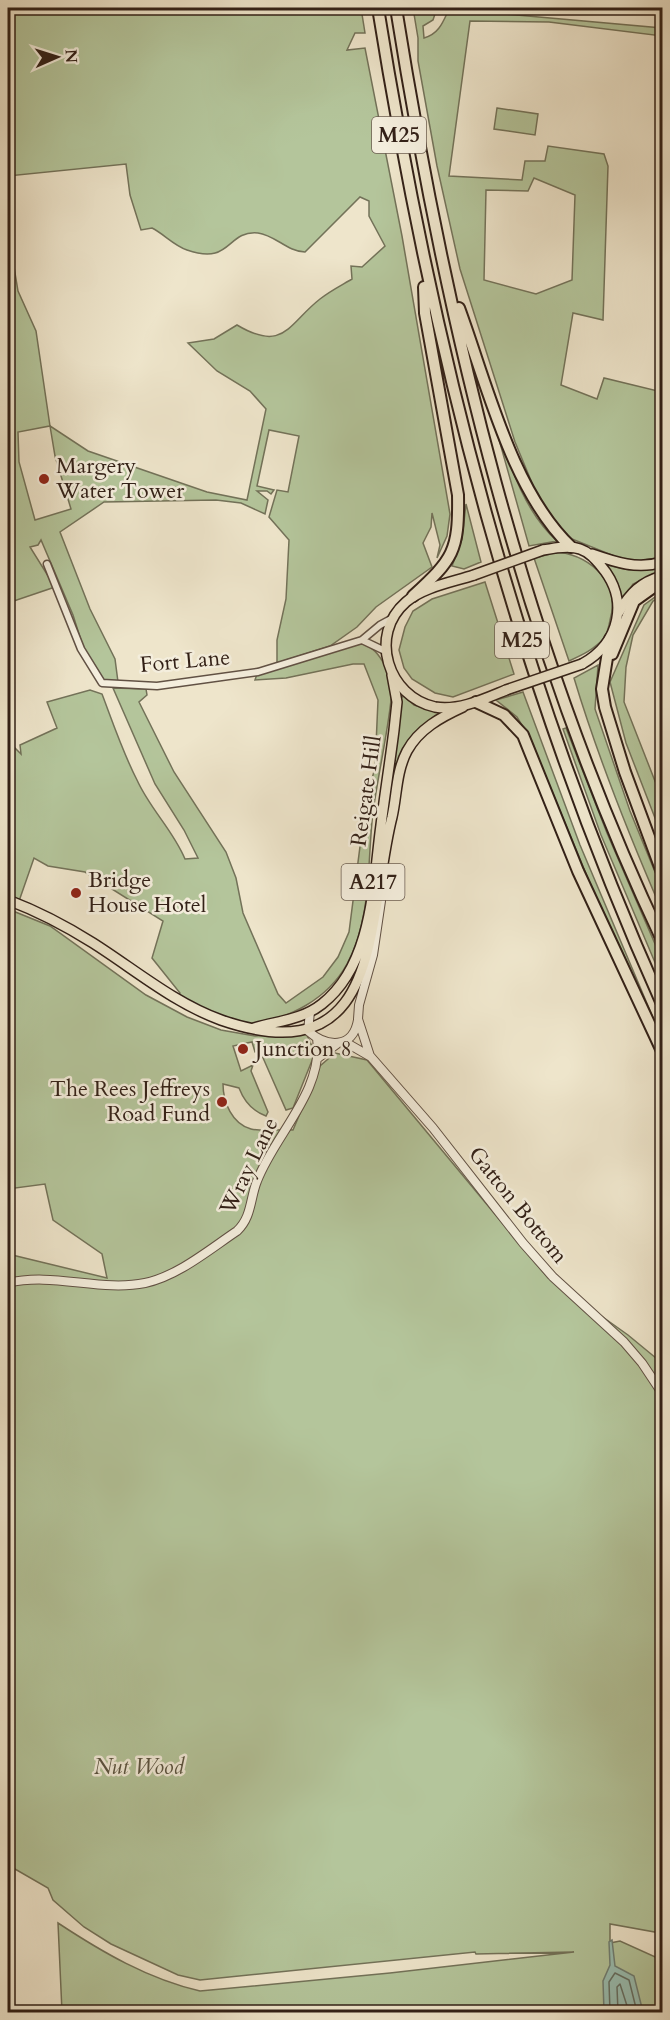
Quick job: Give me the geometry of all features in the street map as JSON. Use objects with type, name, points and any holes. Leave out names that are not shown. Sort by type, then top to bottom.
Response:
[{"type":"highway","name":"M25","points":[[378,8],[424,263],[476,483],[525,648],[592,838],[663,1004]]},
{"type":"highway","name":"M25","points":[[396,8],[442,260],[480,421],[521,571],[571,718],[630,868],[663,940]]},
{"type":"highway","name":"M25","points":[[442,260],[518,469],[547,522],[571,547]]},
{"type":"highway","name":"M25","points":[[413,596],[440,573],[454,549],[458,525],[455,477],[425,313],[424,263]]},
{"type":"highway","points":[[604,672],[634,601],[663,581]]},
{"type":"highway","points":[[610,639],[602,690],[612,735],[663,872]]},
{"type":"highway","points":[[470,704],[504,715],[523,735],[578,871],[663,1051]]},
{"type":"main road","points":[[385,651],[388,628],[394,617],[413,596],[543,550],[571,547],[620,563],[644,566],[663,562]]},
{"type":"main road","points":[[590,554],[610,578],[619,612]]},
{"type":"main road","points":[[610,639],[619,612],[628,597],[641,584],[663,576]]},
{"type":"main road","name":"Reigate Hill","points":[[8,900],[92,942],[195,1008],[220,1019],[251,1029],[277,1032],[307,1027],[338,1010],[360,978],[370,950],[396,785],[407,750],[428,726],[470,704],[582,664],[593,658],[610,639]]},
{"type":"main road","name":"Reigate Hill","points":[[251,1029],[289,1020],[310,1012],[339,987],[355,960],[366,924],[397,702],[385,651]]},
{"type":"main road","points":[[391,674],[411,695],[427,704],[443,708],[470,704]]},
{"type":"street","name":"Fort Lane","points":[[47,564],[81,649],[102,683],[157,686],[258,672],[362,640],[394,617]]},
{"type":"street","points":[[362,640],[385,651]]},
{"type":"street","points":[[341,1043],[354,1033],[358,1019],[360,996],[378,927],[392,817]]},
{"type":"street","points":[[310,1012],[307,1027],[316,1038]]},
{"type":"street","points":[[358,1019],[371,1057]]},
{"type":"street","name":"Gatton Bottom","points":[[316,1038],[341,1043],[371,1057],[433,1128],[523,1243],[553,1277],[636,1356],[663,1393]]},
{"type":"street","name":"Wray Lane","points":[[8,1283],[30,1278],[146,1283],[177,1269],[237,1231],[245,1223],[257,1181],[291,1122],[318,1058],[316,1038]]},
{"type":"street","name":"Wray Lane","points":[[318,1058],[341,1043]]},
{"type":"green space","points":[[8,8],[361,8],[365,33],[355,33],[347,50],[365,48],[402,236],[450,514],[447,536],[437,558],[440,545],[432,513],[431,527],[423,543],[432,567],[376,607],[357,627],[330,646],[277,663],[277,640],[286,599],[289,540],[269,517],[277,490],[288,492],[299,436],[269,430],[257,486],[274,490],[271,494],[267,491],[257,491],[268,500],[265,514],[241,503],[216,500],[104,502],[60,532],[90,609],[115,659],[118,682],[104,681],[85,653],[73,615],[41,540],[38,545],[30,547],[55,587],[8,603],[8,231],[18,291],[36,331],[50,426],[88,451],[207,492],[247,500],[266,409],[250,391],[217,371],[188,343],[214,339],[237,325],[265,336],[275,336],[284,332],[320,299],[352,279],[351,266],[362,267],[385,246],[369,216],[369,201],[360,197],[305,252],[258,233],[240,237],[213,254],[202,254],[182,248],[152,228],[141,230],[130,195],[126,164],[8,176]],"holes":[[[50,426],[55,456],[71,509],[35,520],[19,462],[18,432]]]},
{"type":"green space","points":[[413,8],[437,8],[433,20],[423,26],[424,38],[437,30],[449,9],[662,28],[662,36],[549,22],[470,21],[449,176],[522,180],[525,161],[545,161],[548,146],[604,154],[608,166],[603,320],[573,313],[561,385],[597,399],[604,378],[662,392],[662,557],[638,561],[619,558],[572,539],[558,526],[537,495],[515,442],[460,269],[437,166],[418,61],[418,38]],"holes":[[[534,178],[575,195],[572,280],[536,294],[484,280],[486,190],[528,191]]]},
{"type":"green space","points":[[497,108],[538,114],[535,135],[494,129]]},
{"type":"green space","points":[[489,404],[523,495],[544,527],[557,541],[529,546]]},
{"type":"green space","points":[[466,504],[481,562],[464,569],[452,566],[462,539]]},
{"type":"green space","points":[[559,552],[593,566],[601,574],[611,595],[612,607],[604,638],[592,649],[569,661],[534,558]]},
{"type":"green space","points":[[607,565],[629,570],[662,567],[662,570],[633,584],[622,600],[619,587]]},
{"type":"green space","points":[[485,582],[514,674],[453,697],[435,693],[412,679],[404,668],[399,650],[405,627],[413,611],[432,599]]},
{"type":"green space","points":[[662,592],[662,597],[653,601],[633,635],[626,667],[624,702],[662,799],[662,836],[626,743],[610,682],[644,605]]},
{"type":"green space","points":[[362,643],[381,659],[391,683],[389,714],[373,812],[365,909],[361,928],[347,964],[329,988],[318,998],[293,1012],[251,1029],[177,998],[180,993],[152,958],[163,921],[85,872],[48,866],[34,858],[18,904],[8,900],[8,741],[21,754],[20,745],[57,728],[47,702],[90,690],[102,694],[137,780],[185,859],[198,858],[184,830],[155,784],[113,688],[146,689],[147,695],[139,702],[174,772],[226,852],[236,878],[243,913],[278,994],[286,1003],[323,977],[338,957],[349,932],[366,800],[375,768],[378,700],[364,664],[353,664],[286,678],[255,680],[257,674]]},
{"type":"green space","points":[[598,665],[595,709],[630,811],[662,889],[662,911],[615,796],[574,678]]},
{"type":"green space","points":[[523,692],[580,845],[662,1039],[596,898],[530,738],[517,717],[496,700]]},
{"type":"green space","points":[[404,696],[414,705],[441,713],[412,736],[395,769],[392,769],[401,698]]},
{"type":"green space","points":[[566,728],[607,833],[662,960],[662,979],[601,835],[563,729]]},
{"type":"green space","name":"Nut Wood","points":[[8,909],[50,926],[146,995],[187,1017],[221,1030],[255,1036],[306,1033],[315,1053],[293,1108],[286,1110],[260,1051],[255,1052],[252,1042],[233,1046],[241,1071],[253,1065],[251,1071],[268,1112],[266,1116],[253,1108],[243,1097],[239,1088],[223,1084],[230,1111],[239,1122],[251,1129],[293,1130],[320,1066],[335,1053],[367,1060],[548,1278],[628,1335],[662,1363],[662,1378],[654,1386],[662,1399],[662,1938],[660,1933],[610,1924],[610,1943],[620,1941],[662,1960],[662,2012],[62,2012],[58,1923],[91,1944],[144,1972],[200,1991],[390,1973],[574,1952],[476,1954],[475,1952],[200,1980],[178,1975],[111,1944],[84,1927],[53,1900],[48,1888],[8,1865],[8,1254],[107,1278],[102,1254],[53,1220],[45,1184],[8,1189]]},
{"type":"water","points":[[612,1940],[615,1966],[634,1976],[643,2012],[604,2012],[603,1981],[610,1965],[609,1942]]},
{"type":"place","name":"Margery Water Tower","points":[[44,479]]},
{"type":"place","name":"Bridge House Hotel","points":[[76,893]]},
{"type":"place","name":"Junction 8","points":[[243,1049]]},
{"type":"place","name":"The Rees Jeffreys Road Fund","points":[[222,1102]]}]
